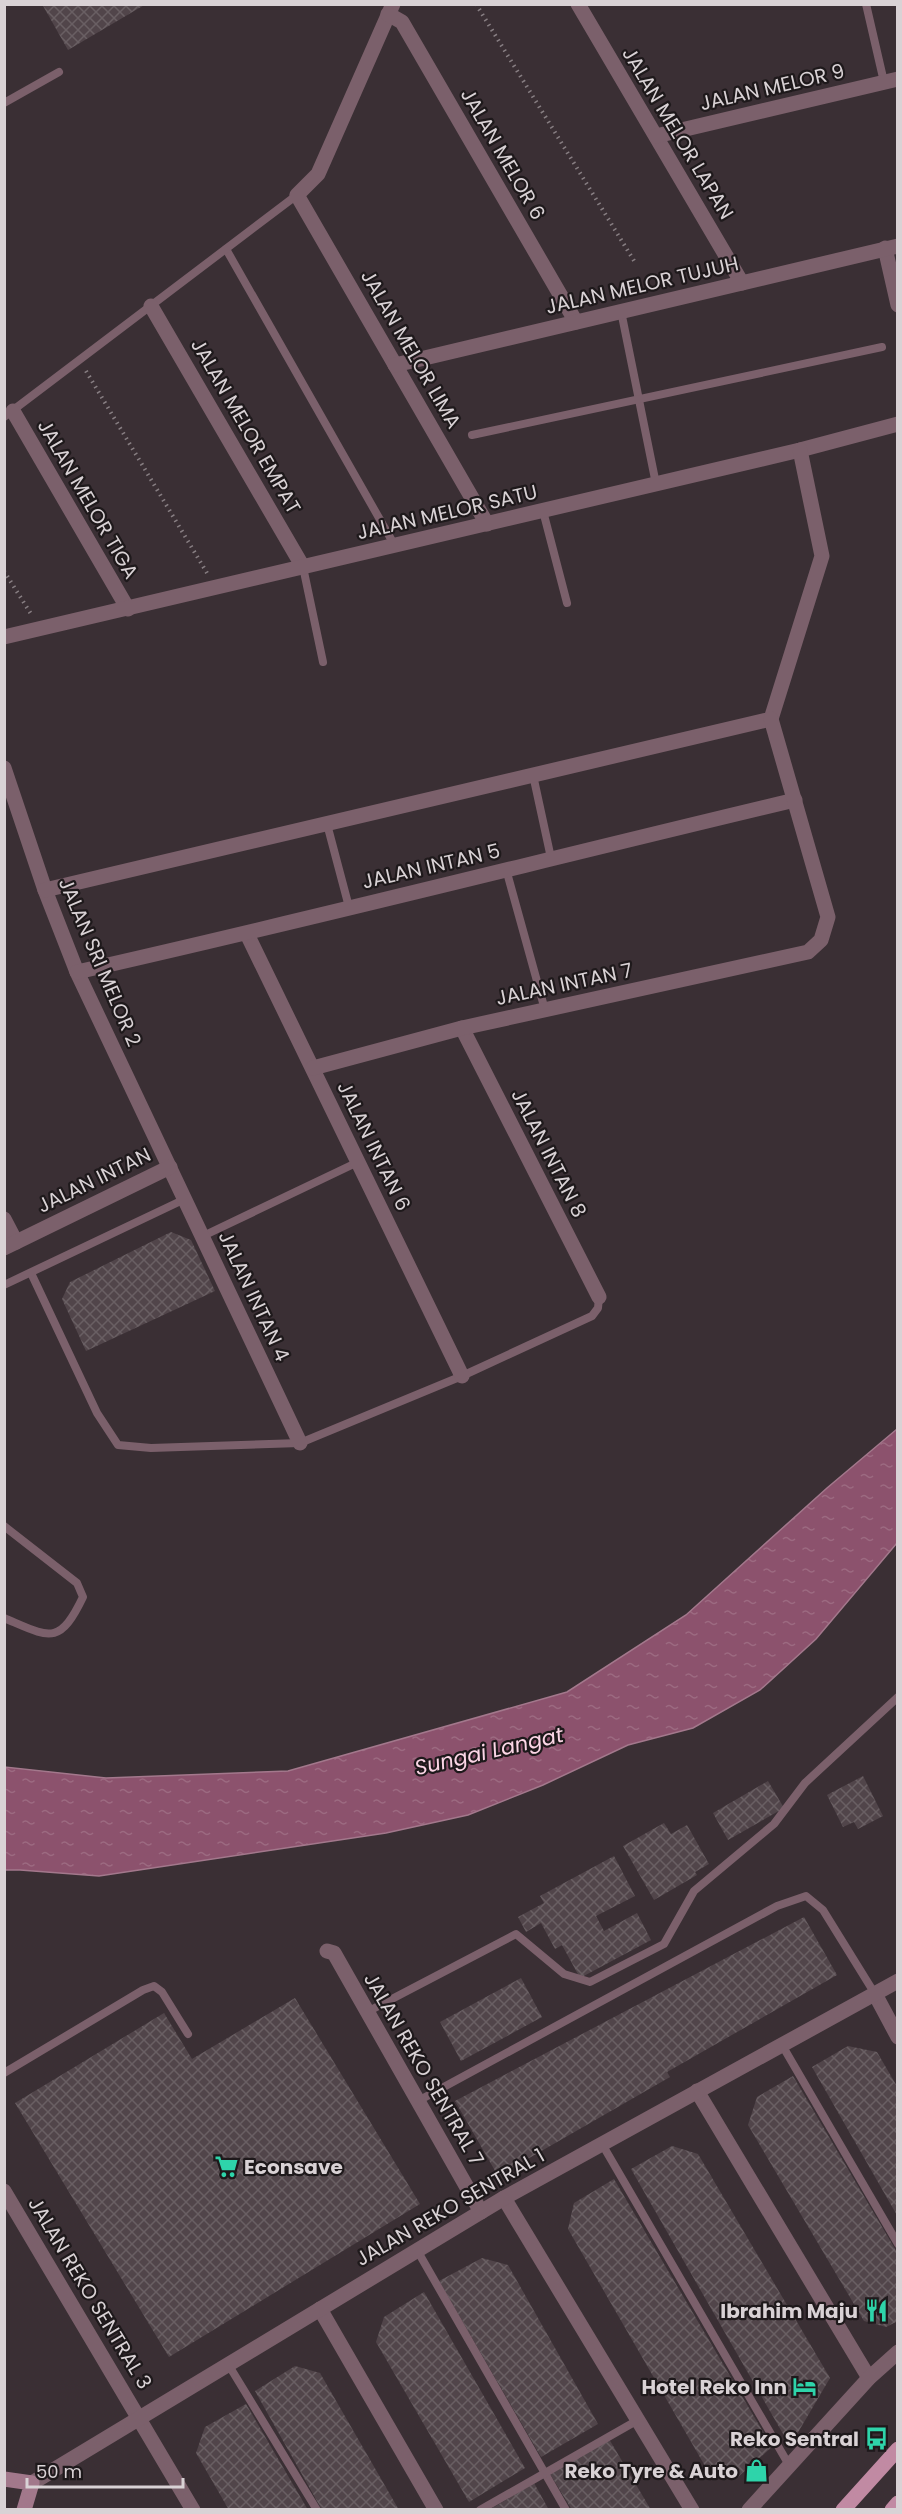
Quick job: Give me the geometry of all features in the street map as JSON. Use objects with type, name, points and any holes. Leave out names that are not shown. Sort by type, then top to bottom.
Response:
[{"type":"main road","points":[[843,2510],[897,2449]]},
{"type":"main road","points":[[4,2479],[32,2482],[24,2510]]},
{"type":"main road","points":[[892,2510],[897,2503]]},
{"type":"street","name":"JALAN MELOR LAPAN","points":[[578,4],[742,283]]},
{"type":"street","points":[[297,195],[318,174],[390,9]]},
{"type":"street","name":"JALAN MELOR 6","points":[[390,9],[402,22],[576,322]]},
{"type":"street","name":"JALAN MELOR 9","points":[[656,136],[891,80]]},
{"type":"street","name":"JALAN MELOR LIMA","points":[[297,195],[487,524]]},
{"type":"street","points":[[891,247],[897,305]]},
{"type":"street","name":"JALAN MELOR TUJUH","points":[[395,365],[891,247]]},
{"type":"street","name":"JALAN MELOR EMPAT","points":[[151,306],[303,567]]},
{"type":"street","name":"JALAN MELOR TIGA","points":[[9,414],[128,609]]},
{"type":"street","name":"JALAN MELOR SATU","points":[[4,637],[800,450],[897,423]]},
{"type":"street","points":[[795,800],[771,719],[822,556],[800,450]]},
{"type":"street","points":[[45,890],[771,719]]},
{"type":"street","name":"JALAN SRI MELOR 2","points":[[4,768],[45,890],[77,972],[170,1167]]},
{"type":"street","name":"JALAN INTAN 5","points":[[77,972],[248,934],[349,907],[795,800]]},
{"type":"street","name":"JALAN INTAN 7","points":[[313,1068],[462,1028],[808,952],[820,940],[828,917],[795,800]]},
{"type":"street","name":"JALAN INTAN 6","points":[[248,934],[462,1376]]},
{"type":"street","name":"JALAN INTAN 8","points":[[462,1028],[599,1297]]},
{"type":"street","name":"JALAN INTAN 4","points":[[170,1167],[300,1443]]},
{"type":"street","name":"JALAN INTAN","points":[[10,1245],[170,1167]]},
{"type":"street","points":[[4,1219],[10,1245]]},
{"type":"street","name":"JALAN REKO SENTRAL 7","points":[[327,1951],[334,1953],[481,2212]]},
{"type":"street","name":"JALAN REKO SENTRAL 1","points":[[32,2482],[504,2198],[897,1981]]},
{"type":"street","points":[[875,1994],[897,2037]]},
{"type":"street","points":[[697,2091],[869,2378]]},
{"type":"street","name":"JALAN REKO SENTRAL 3","points":[[4,2191],[193,2510]]},
{"type":"street","points":[[504,2198],[692,2510]]},
{"type":"street","points":[[320,2309],[436,2510]]},
{"type":"street","points":[[749,2510],[869,2378],[897,2352]]},
{"type":"lane","points":[[866,4],[891,80]]},
{"type":"lane","points":[[4,103],[59,72]]},
{"type":"lane","points":[[9,414],[297,195]]},
{"type":"lane","points":[[226,249],[395,546]]},
{"type":"lane","points":[[621,311],[656,484]]},
{"type":"lane","points":[[472,435],[882,348]]},
{"type":"lane","points":[[543,511],[567,603]]},
{"type":"lane","points":[[303,567],[323,662]]},
{"type":"lane","points":[[533,775],[551,858]]},
{"type":"lane","points":[[327,824],[349,907]]},
{"type":"lane","points":[[506,869],[545,1010]]},
{"type":"lane","points":[[204,1236],[358,1162]]},
{"type":"lane","points":[[4,1286],[185,1199]]},
{"type":"lane","points":[[31,1273],[97,1413],[118,1445],[151,1448],[300,1443],[462,1376],[592,1316],[598,1308],[599,1297]]},
{"type":"lane","points":[[4,1526],[77,1583],[83,1598],[74,1617],[60,1632],[44,1635],[4,1618]]},
{"type":"lane","points":[[367,2012],[516,1934],[564,1974],[590,1982],[664,1944],[694,1891],[774,1824],[805,1783],[897,1697]]},
{"type":"lane","points":[[418,2101],[777,1906],[806,1896],[824,1910],[875,1994]]},
{"type":"lane","points":[[4,2073],[143,1990],[154,1986],[162,1992],[188,2034]]},
{"type":"lane","points":[[782,2045],[897,2244]]},
{"type":"lane","points":[[602,2144],[789,2465]]},
{"type":"lane","points":[[417,2250],[566,2510]]},
{"type":"lane","points":[[228,2364],[317,2510]]},
{"type":"lane","points":[[480,2510],[638,2420]]},
{"type":"path","points":[[476,4],[636,264]]},
{"type":"path","points":[[80,360],[214,586]]},
{"type":"path","points":[[4,571],[40,629]]},
{"type":"water","name":"Sungai Langat","points":[[897,1429],[897,1543],[816,1639],[760,1690],[693,1728],[628,1745],[543,1785],[468,1815],[386,1833],[99,1876],[5,1870],[5,1767],[106,1778],[288,1771],[567,1692],[686,1615],[827,1488]]},
{"type":"building","points":[[42,4],[146,4],[68,50]]},
{"type":"building","points":[[171,1232],[191,1240],[215,1291],[86,1351],[62,1299],[70,1282]]},
{"type":"building","points":[[863,1776],[883,1816],[858,1829],[854,1822],[843,1827],[827,1795]]},
{"type":"building","points":[[768,1781],[784,1808],[728,1840],[713,1813]]},
{"type":"building","points":[[664,1823],[671,1834],[687,1825],[709,1864],[695,1872],[697,1875],[654,1900],[623,1846]]},
{"type":"building","points":[[614,1856],[635,1896],[596,1916],[604,1931],[637,1913],[651,1940],[580,1978],[562,1945],[555,1949],[541,1923],[526,1932],[518,1917],[544,1903],[540,1896]]},
{"type":"building","points":[[804,1917],[837,1975],[667,2072],[670,2077],[498,2176],[455,2101]]},
{"type":"building","points":[[521,1978],[542,2017],[461,2061],[440,2022]]},
{"type":"building","name":"Econsave","points":[[295,1998],[420,2204],[169,2357],[15,2103],[164,2013],[192,2059]]},
{"type":"building","points":[[848,2046],[877,2052],[898,2088],[898,2217],[812,2067]]},
{"type":"building","points":[[793,2076],[898,2254],[898,2321],[886,2327],[864,2321],[748,2125],[757,2097]]},
{"type":"building","points":[[672,2146],[698,2154],[830,2378],[790,2446],[631,2169]]},
{"type":"building","points":[[614,2179],[772,2447],[738,2477],[705,2466],[568,2229],[574,2203]]},
{"type":"building","points":[[482,2258],[508,2265],[598,2424],[541,2457],[439,2281]]},
{"type":"building","points":[[424,2292],[525,2468],[469,2502],[376,2342],[384,2317]]},
{"type":"building","points":[[295,2366],[320,2373],[399,2510],[322,2510],[255,2391]]},
{"type":"building","points":[[246,2404],[308,2510],[229,2510],[196,2453],[205,2427]]},
{"type":"building","points":[[609,2439],[651,2510],[572,2510],[550,2474]]},
{"type":"building","points":[[534,2483],[549,2510],[489,2510]]},
{"type":"place","name":"Econsave","points":[[226,2167]]},
{"type":"place","name":"Ibrahim Maju","points":[[876,2311]]},
{"type":"place","name":"Hotel Reko Inn","points":[[805,2387]]},
{"type":"place","name":"Reko Sentral","points":[[877,2439]]},
{"type":"place","name":"Reko Tyre & Auto","points":[[756,2471]]}]
